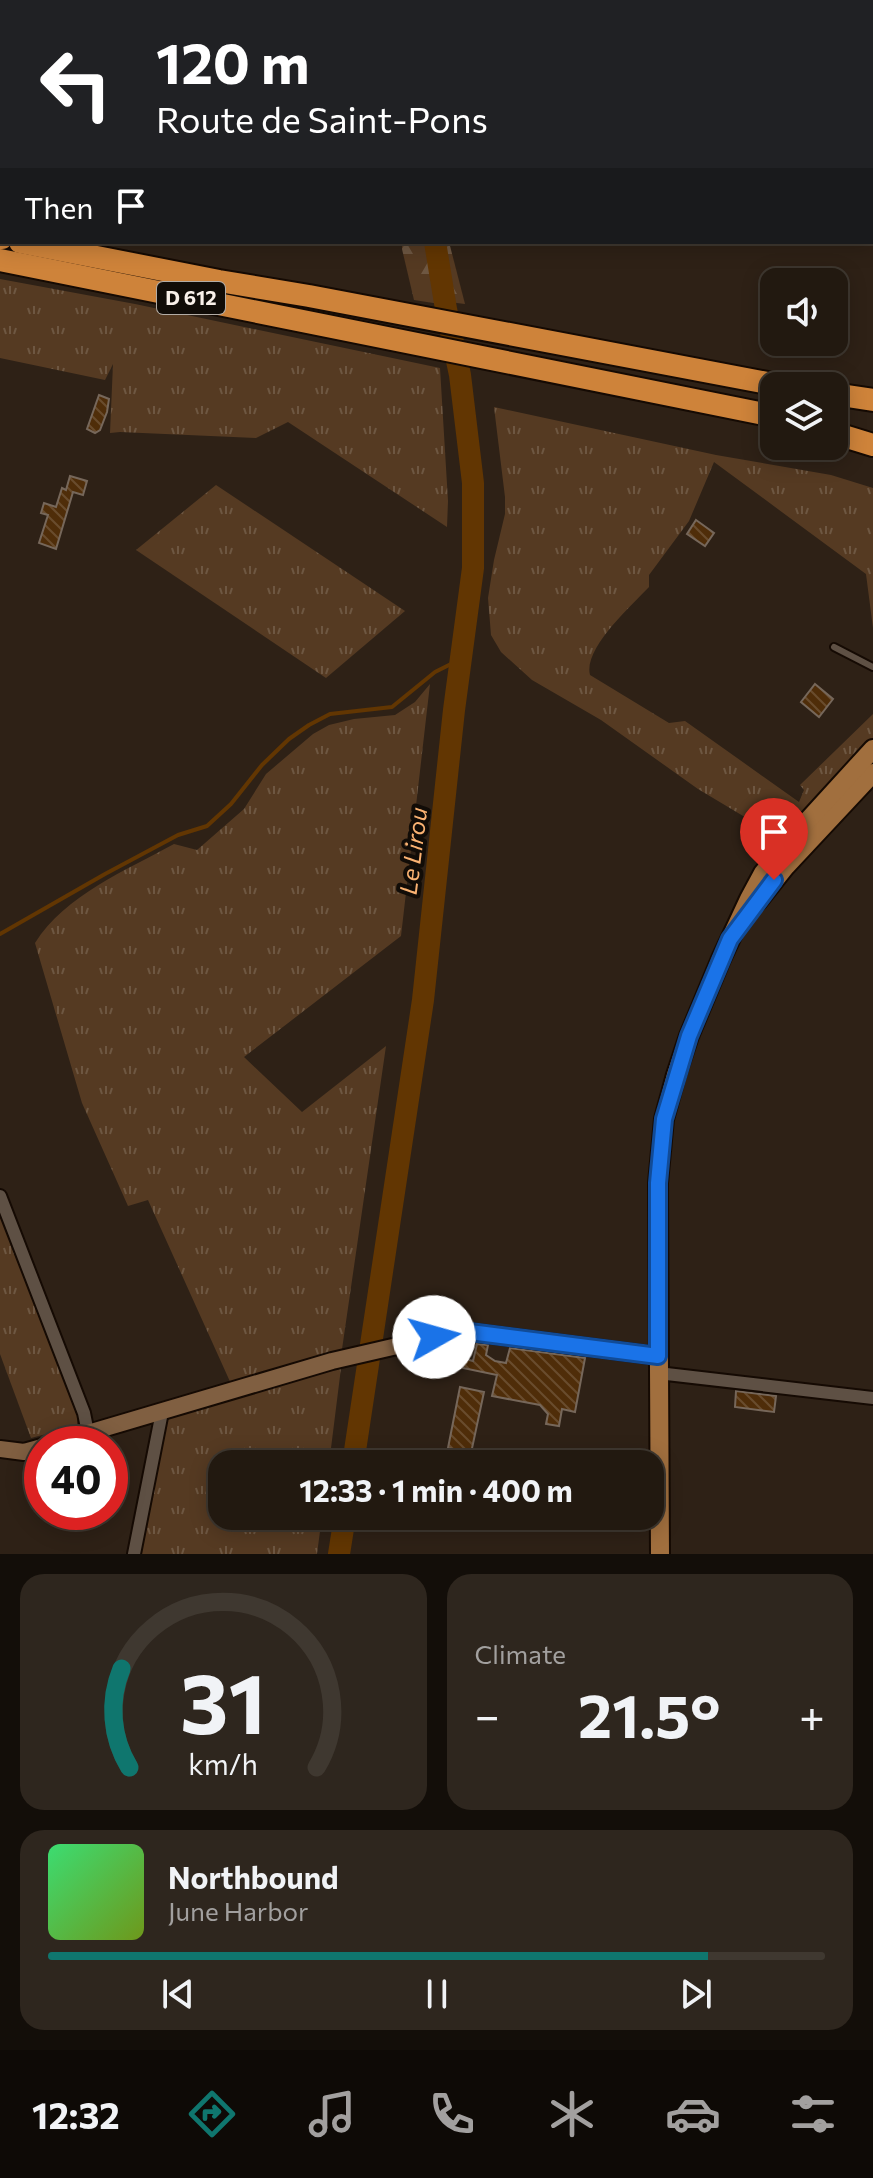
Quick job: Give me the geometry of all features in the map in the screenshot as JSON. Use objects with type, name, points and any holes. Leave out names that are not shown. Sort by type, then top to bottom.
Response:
[{"type":"highway","name":"D 612","points":[[30,244],[760,382]]},
{"type":"highway","name":"D 612","points":[[0,260],[760,413]]},
{"type":"highway","points":[[848,391],[873,389]]},
{"type":"highway","points":[[848,395],[873,400]]},
{"type":"highway","points":[[848,427],[873,430]]},
{"type":"highway","points":[[848,437],[873,445]]},
{"type":"main road","points":[[660,1554],[658,1183],[664,1119],[689,1036],[730,939],[763,873],[873,749]]},
{"type":"main road","points":[[730,939],[786,866],[873,773]]},
{"type":"street","points":[[0,1196],[87,1426]]},
{"type":"street","points":[[113,1426],[332,1361],[462,1331],[873,1398]]},
{"type":"street","points":[[134,1554],[162,1412]]},
{"type":"street","points":[[0,1449],[24,1452]]},
{"type":"lane","points":[[834,647],[873,667]]},
{"type":"green space","points":[[402,244],[431,244],[440,304],[414,300]]},
{"type":"green space","points":[[440,244],[450,244],[465,304],[449,302]]},
{"type":"green space","points":[[0,279],[440,368],[447,527],[288,422],[256,438],[110,433],[113,364],[105,380],[0,358]]},
{"type":"green space","points":[[494,407],[716,455],[831,475],[873,488],[873,628],[866,574],[714,462],[689,521],[649,575],[649,587],[610,628],[590,665],[590,675],[669,723],[685,721],[799,802],[804,790],[800,785],[873,714],[873,744],[783,840],[698,789],[601,720],[532,680],[501,652],[491,635],[488,598],[505,514]]},
{"type":"green space","points":[[216,485],[405,611],[326,678],[136,550]]},
{"type":"green space","points":[[430,684],[401,936],[244,1057],[302,1112],[386,1046],[341,1356],[232,1386],[148,1200],[128,1206],[82,1103],[35,943],[63,911],[117,874],[174,844],[197,850],[244,809],[266,774],[313,734],[329,725],[354,719],[395,715],[415,702]]},
{"type":"green space","points":[[0,1210],[78,1411],[77,1426],[27,1426],[0,1354]]},
{"type":"green space","points":[[341,1368],[331,1450],[208,1450],[208,1530],[320,1530],[317,1554],[140,1554],[166,1417]]},
{"type":"building","points":[[99,395],[109,399],[100,430],[95,433],[87,429]]},
{"type":"building","points":[[70,476],[87,481],[83,495],[73,492],[56,549],[39,543],[48,515],[41,513],[44,503],[56,507]]},
{"type":"building","points":[[696,520],[714,533],[705,546],[687,534]]},
{"type":"building","points":[[815,684],[833,699],[819,717],[801,702]]},
{"type":"building","points":[[477,1344],[488,1345],[486,1355],[506,1363],[510,1348],[585,1358],[575,1412],[562,1409],[559,1426],[546,1424],[548,1414],[540,1405],[492,1396],[497,1375],[463,1368],[465,1359],[473,1361]]},
{"type":"building","points":[[460,1387],[484,1392],[472,1450],[448,1448]]},
{"type":"building","points":[[736,1391],[776,1396],[774,1412],[735,1407]]},
{"type":"waterway","name":"Le Lirou","points":[[355,1450],[423,1000],[454,710],[473,568],[473,483],[460,375],[435,244]]},
{"type":"waterway","points":[[0,934],[178,835],[207,826],[231,804],[262,765],[309,725],[330,714],[392,707],[435,672],[461,659]]},
{"type":"waterway","name":"Le Lirou","points":[[339,1554],[343,1530]]},
{"type":"route","points":[[434,1337],[462,1331],[658,1356],[658,1183],[664,1119],[689,1036],[730,939],[774,880]]}]
